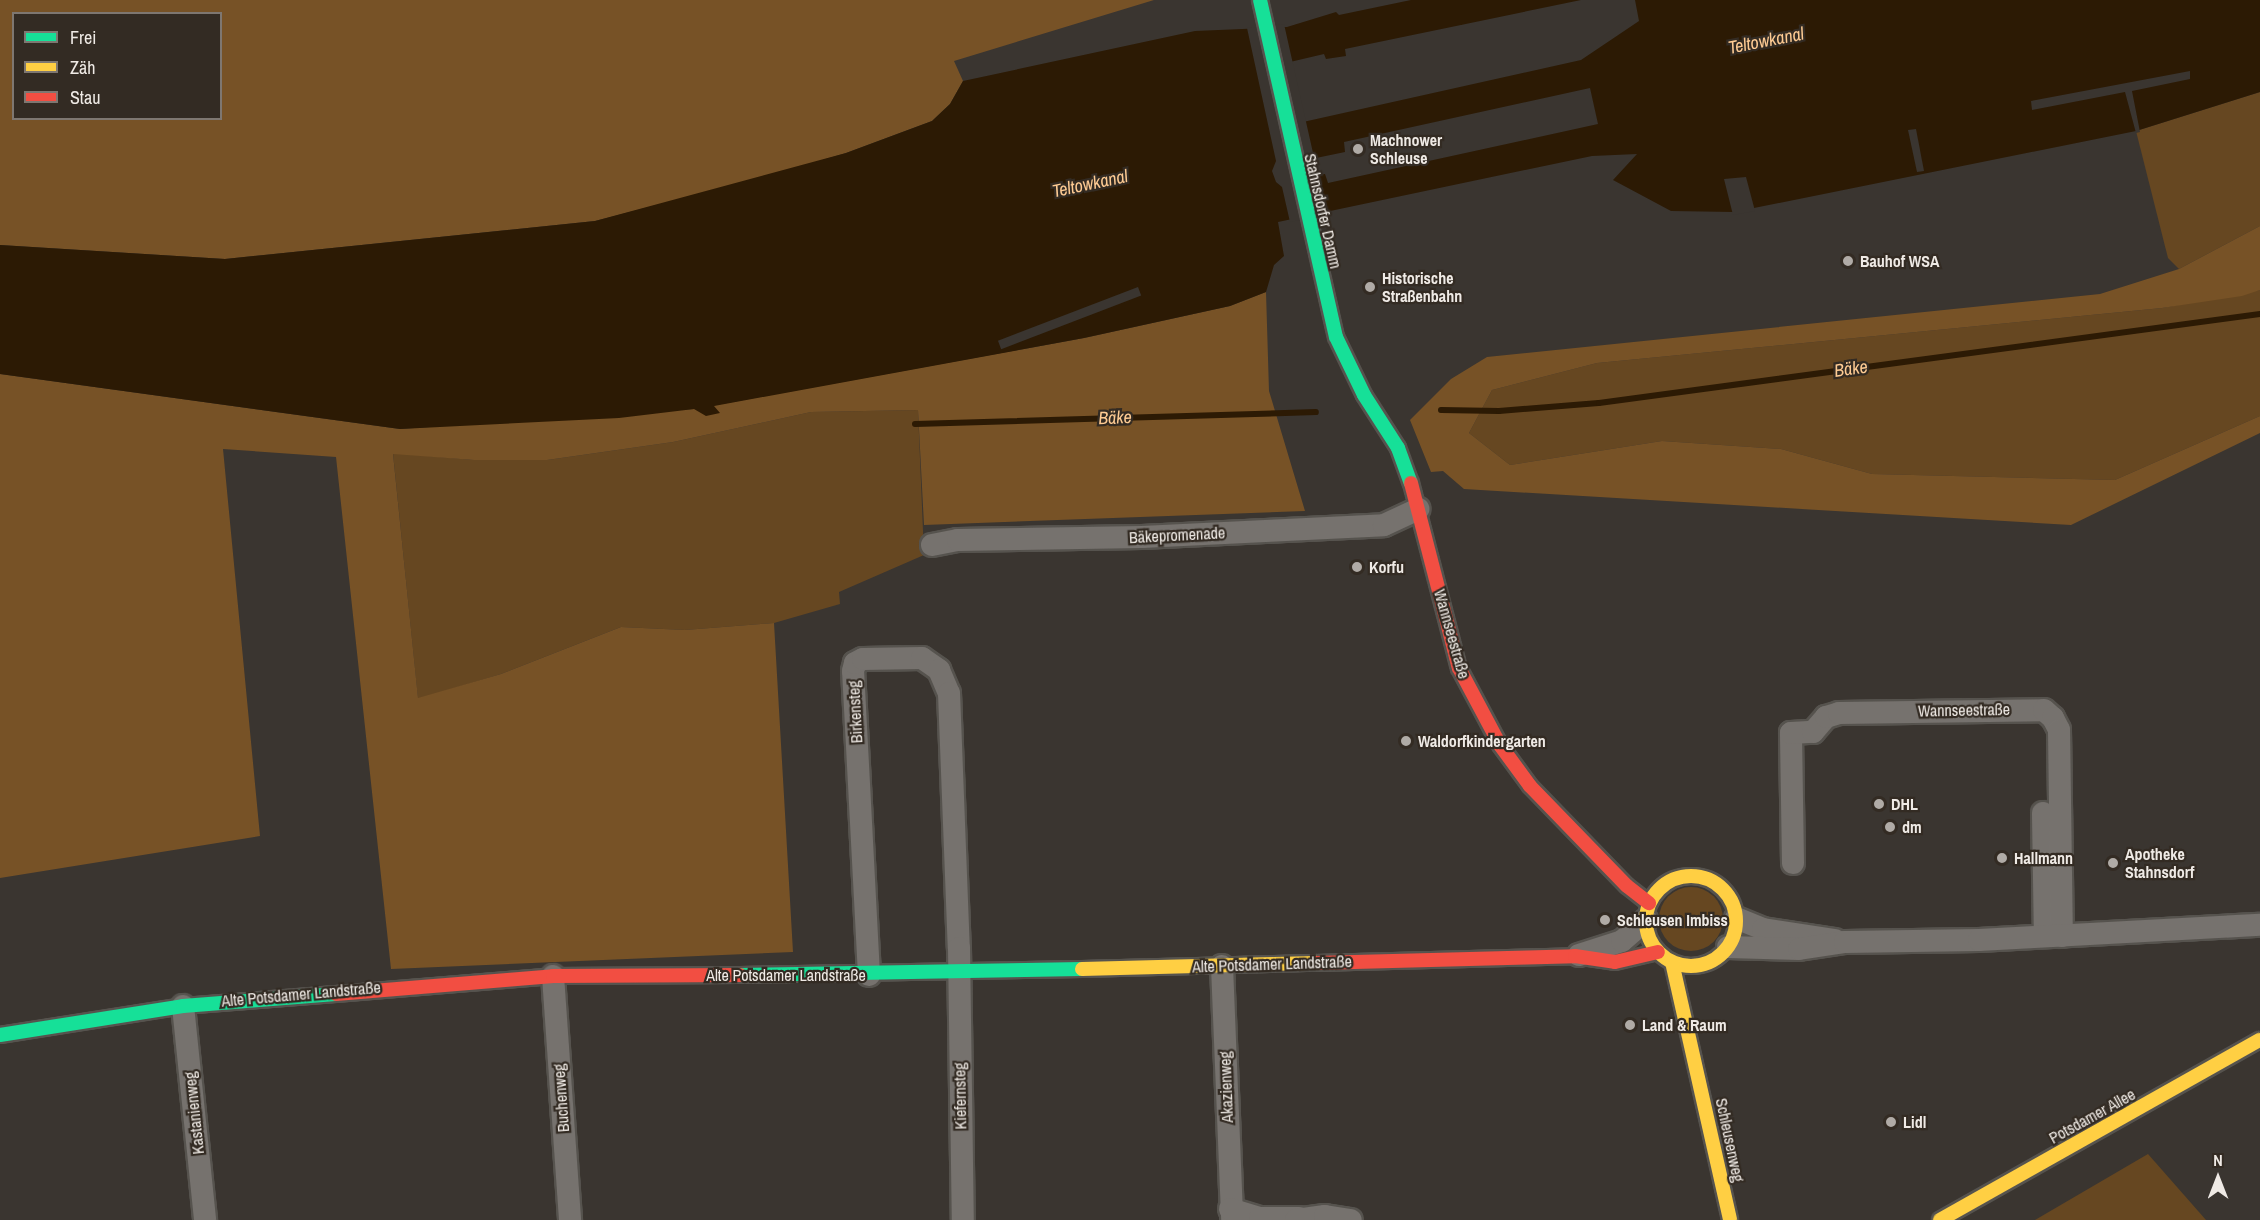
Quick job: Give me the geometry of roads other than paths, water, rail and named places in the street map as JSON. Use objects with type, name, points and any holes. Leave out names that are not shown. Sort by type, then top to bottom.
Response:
[{"type":"street","name":"Stahnsdorfer Damm","points":[[1261,4],[1317,260],[1342,353],[1380,420]]},
{"type":"street","name":"Wannseestraße","points":[[1380,420],[1398,448],[1419,509],[1459,668],[1478,707],[1530,786],[1647,911]]},
{"type":"street","name":"Bäkepromenade","points":[[932,544],[958,540],[1142,537],[1384,525],[1419,509]]},
{"type":"street","name":"Birkensteg","points":[[869,975],[852,671],[855,663],[863,659],[922,658],[933,663],[946,681],[959,948],[957,972]]},
{"type":"street","name":"Wannseestraße","points":[[1793,863],[1791,733],[1813,732],[1826,717],[1839,713],[2044,710],[2054,718],[2059,730],[2053,936]]},
{"type":"street","points":[[2043,813],[2053,936]]},
{"type":"street","name":"Wannseestraße","points":[[1593,851],[1631,867]]},
{"type":"street","points":[[1650,875],[1668,882]]},
{"type":"street","points":[[1687,876],[1706,878],[1727,894],[1737,918],[1728,947],[1705,964],[1672,962],[1658,952],[1651,943],[1647,911],[1668,882],[1687,876]]},
{"type":"street","name":"Alte Potsdamer Landstraße","points":[[1575,956],[1622,941],[1647,911]]},
{"type":"street","points":[[1737,918],[1763,928],[1804,932],[1845,942]]},
{"type":"street","points":[[1728,947],[1799,949],[1845,942],[2053,936],[2260,925]]},
{"type":"street","name":"Alte Potsdamer Landstraße","points":[[0,1035],[183,1005],[553,976],[869,975],[1575,956],[1615,962],[1658,952]]},
{"type":"street","name":"Schleusenweg","points":[[1672,962],[1690,1050],[1698,1067]]},
{"type":"street","points":[[1700,985],[1705,964]]},
{"type":"street","name":"Akazienweg","points":[[1222,966],[1231,1214],[1260,1218],[1351,1220]]},
{"type":"street","name":"Kiefernsteg","points":[[957,972],[963,1220]]},
{"type":"street","name":"Buchenweg","points":[[553,976],[570,1220]]},
{"type":"street","name":"Schleusenweg","points":[[1697,1003],[1698,1067],[1730,1220]]},
{"type":"street","name":"Kastanienweg","points":[[183,1005],[205,1220]]},
{"type":"street","name":"Potsdamer Allee","points":[[1940,1220],[2260,1040]]},
{"type":"water","name":"Teltowkanal","points":[[1411,0],[1581,0],[1345,49],[1346,56],[1326,59],[1324,54],[1290,62],[1303,122],[1581,60],[1639,21],[1635,0],[2260,0],[2260,92],[2136,131],[1734,212],[1671,211],[1613,180],[1637,154],[1592,156],[1278,222],[1284,256],[1274,265],[1266,292],[1230,306],[1084,338],[714,406],[720,413],[706,416],[694,409],[619,418],[400,429],[0,374],[0,245],[225,259],[595,221],[846,153],[932,121],[950,104],[963,81],[1195,31],[1287,27],[1336,12],[1339,15]],"holes":[[[1590,88],[1598,124],[1328,183],[1325,174],[1319,175],[1316,158],[1345,152],[1344,142]]]},
{"type":"waterway","name":"Bäke","points":[[1441,410],[1499,411],[1599,403],[2260,314]]},
{"type":"waterway","name":"Bäke","points":[[915,424],[1316,412]]},
{"type":"place","name":"Machnower Schleuse","points":[[1358,149]]},
{"type":"place","name":"Bauhof WSA","points":[[1848,261]]},
{"type":"place","name":"Historische Straßenbahn","points":[[1370,287]]},
{"type":"place","name":"Korfu","points":[[1357,567]]},
{"type":"place","name":"Waldorfkindergarten","points":[[1406,741]]},
{"type":"place","name":"DHL","points":[[1879,804]]},
{"type":"place","name":"dm","points":[[1890,827]]},
{"type":"place","name":"Hallmann","points":[[2002,858]]},
{"type":"place","name":"Apotheke Stahnsdorf","points":[[2113,863]]},
{"type":"place","name":"Schleusen Imbiss","points":[[1605,920]]},
{"type":"place","name":"Land & Raum","points":[[1630,1025]]},
{"type":"place","name":"Lidl","points":[[1891,1122]]}]
